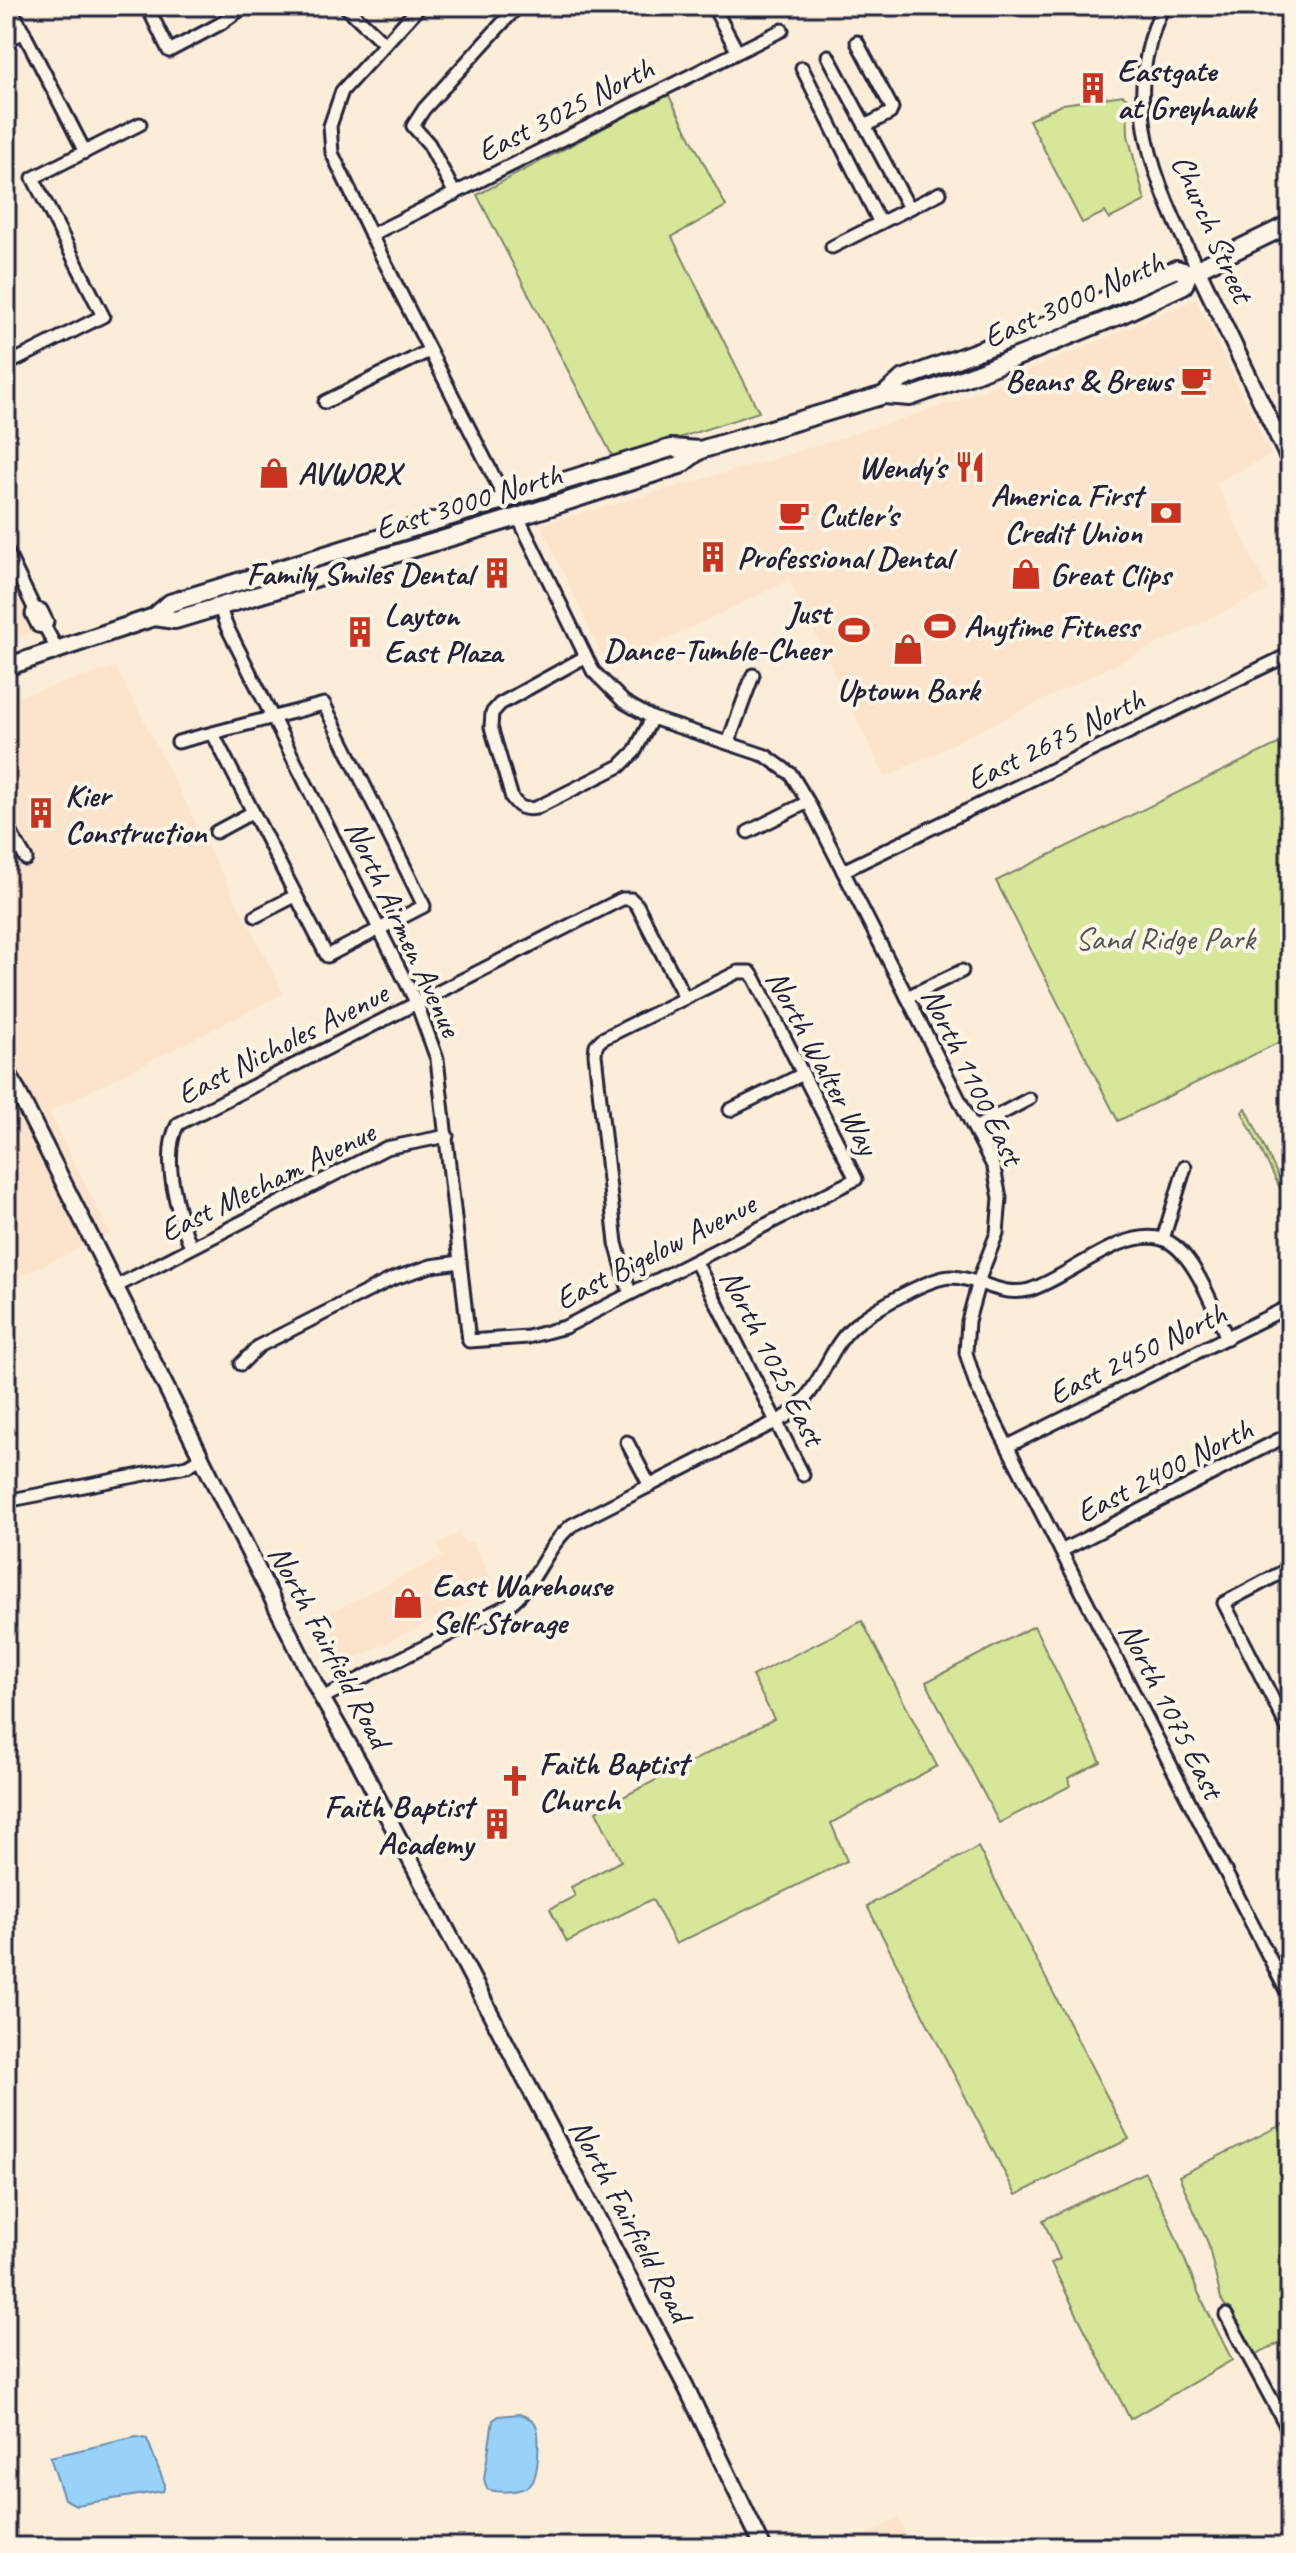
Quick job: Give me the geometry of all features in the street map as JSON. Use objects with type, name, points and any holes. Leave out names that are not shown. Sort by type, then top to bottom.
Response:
[{"type":"main road","name":"East 3000 North","points":[[6,667],[154,617],[170,603],[671,448],[693,449],[884,395],[910,397],[1120,315],[1184,285],[1194,271],[1290,224]]},
{"type":"main road","name":"Church Street","points":[[1194,271],[1290,462]]},
{"type":"main road","name":"East 3000 North","points":[[154,617],[175,620],[220,608],[518,517],[680,465],[693,449]]},
{"type":"main road","points":[[321,575],[352,558],[492,514],[503,500]]},
{"type":"main road","name":"North Fairfield Road","points":[[6,1068],[322,1698],[360,1764],[663,2342],[763,2547]]},
{"type":"street","points":[[10,6],[85,152]]},
{"type":"street","points":[[147,6],[169,51],[234,16],[245,6]]},
{"type":"street","points":[[345,6],[385,44]]},
{"type":"street","points":[[420,6],[342,91],[330,126],[332,153],[503,500]]},
{"type":"street","points":[[455,194],[429,144],[413,126],[424,109],[518,6]]},
{"type":"street","points":[[713,6],[737,51]]},
{"type":"street","name":"Church Street","points":[[1163,6],[1154,25],[1143,86],[1144,126],[1151,162],[1194,271]]},
{"type":"street","name":"East 3025 North","points":[[371,235],[782,30]]},
{"type":"street","points":[[6,41],[24,32]]},
{"type":"street","points":[[857,42],[892,108],[890,113],[865,126]]},
{"type":"street","points":[[828,56],[909,208]]},
{"type":"street","points":[[802,68],[880,223]]},
{"type":"street","points":[[7,361],[103,316],[33,178],[140,124]]},
{"type":"street","points":[[832,247],[940,193]]},
{"type":"street","points":[[325,402],[429,351]]},
{"type":"street","name":"North 1100 East","points":[[518,517],[585,657],[613,693],[652,718],[766,756],[791,774],[808,802],[994,1168],[1000,1198],[997,1233],[968,1321],[966,1353],[976,1385],[1008,1446]]},
{"type":"street","points":[[6,550],[34,608],[41,610],[47,622],[45,627],[58,651]]},
{"type":"street","name":"North Airmen Avenue","points":[[220,608],[417,1004],[437,1059],[469,1341]]},
{"type":"street","name":"East 2675 North","points":[[843,871],[1290,654]]},
{"type":"street","points":[[585,657],[500,704],[492,713],[491,727],[512,798],[525,809],[536,808],[620,766],[635,751],[652,718]]},
{"type":"street","points":[[728,743],[753,675]]},
{"type":"street","points":[[178,742],[324,704],[424,906],[327,956],[213,734]]},
{"type":"street","points":[[748,832],[808,802]]},
{"type":"street","points":[[216,832],[253,812]]},
{"type":"street","points":[[6,825],[26,859]]},
{"type":"street","points":[[256,916],[295,896]]},
{"type":"street","name":"East Nicholes Avenue","points":[[191,1247],[172,1192],[174,1131],[178,1124],[622,899],[631,899],[685,998]]},
{"type":"street","name":"North Walter Way","points":[[685,998],[744,970],[750,972],[856,1179]]},
{"type":"street","points":[[907,997],[962,971]]},
{"type":"street","points":[[630,1294],[616,1243],[596,1045],[602,1039],[685,998]]},
{"type":"street","points":[[730,1110],[803,1074]]},
{"type":"street","points":[[974,1128],[1029,1099]]},
{"type":"street","name":"East Mecham Avenue","points":[[115,1287],[386,1148],[447,1136]]},
{"type":"street","points":[[1163,1239],[1185,1167]]},
{"type":"street","name":"East Bigelow Avenue","points":[[469,1341],[541,1335],[565,1327],[856,1179]]},
{"type":"street","points":[[322,1698],[510,1604],[526,1591],[562,1534],[572,1525],[777,1422],[806,1400],[833,1350],[857,1322],[932,1281],[954,1277],[1011,1293],[1032,1289],[1127,1242],[1145,1237],[1163,1239],[1180,1248],[1192,1266],[1227,1338]]},
{"type":"street","points":[[241,1364],[259,1346],[392,1279],[431,1266],[460,1262]]},
{"type":"street","name":"North 1025 East","points":[[696,1262],[803,1475]]},
{"type":"street","name":"East 2450 North","points":[[1008,1446],[1290,1306]]},
{"type":"street","name":"East 2400 North","points":[[1061,1551],[1290,1434]]},
{"type":"street","points":[[627,1442],[650,1486]]},
{"type":"street","name":"North 1075 East","points":[[1008,1446],[1290,1998]]},
{"type":"street","points":[[6,1501],[187,1466],[201,1458]]},
{"type":"street","points":[[1290,1568],[1224,1603],[1290,1733]]},
{"type":"street","points":[[1226,2315],[1290,2433]]},
{"type":"shaded area","points":[[1196,299],[1271,455],[1216,483],[1268,590],[885,777],[789,580],[608,668],[541,525],[781,457],[961,400]]},
{"type":"shaded area","points":[[6,571],[36,631],[6,641]]},
{"type":"shaded area","points":[[116,667],[284,994],[49,1112],[110,1234],[6,1283],[6,700]]},
{"type":"shaded area","name":"East Warehouse Self Storage","points":[[459,1533],[465,1544],[472,1541],[496,1589],[337,1667],[318,1629],[324,1626],[320,1618],[443,1556],[437,1544]]},
{"type":"shaded area","points":[[898,2519],[913,2547],[841,2547]]},
{"type":"green space","points":[[668,94],[726,206],[672,237],[759,412],[614,459],[477,195]]},
{"type":"green space","points":[[1123,95],[1127,98],[1128,135],[1145,201],[1109,219],[1105,212],[1082,223],[1029,120],[1063,104]]},
{"type":"green space","name":"Sand Ridge Park","points":[[1290,738],[1290,1037],[1118,1121],[996,881]]},
{"type":"green space","points":[[1246,1108],[1277,1174],[1290,1193],[1290,1199],[1280,1188],[1242,1112]]},
{"type":"green space","points":[[862,1621],[937,1766],[831,1823],[847,1861],[676,1944],[652,1899],[567,1942],[550,1909],[575,1896],[571,1887],[621,1861],[596,1811],[774,1719],[752,1676]]},
{"type":"green space","points":[[1034,1626],[1101,1762],[1068,1778],[1070,1786],[999,1823],[926,1682]]},
{"type":"green space","points":[[978,1847],[1129,2139],[1016,2195],[867,1906]]},
{"type":"green space","points":[[1287,2122],[1290,2127],[1290,2338],[1254,2355],[1221,2299],[1208,2243],[1179,2176]]},
{"type":"green space","points":[[1145,2172],[1232,2360],[1130,2419],[1051,2263],[1060,2259],[1043,2220]]},
{"type":"water","points":[[519,2414],[532,2420],[537,2428],[538,2455],[533,2481],[526,2488],[515,2491],[487,2489],[484,2479],[493,2420],[499,2416]]},
{"type":"water","points":[[136,2437],[147,2439],[165,2485],[163,2491],[76,2505],[64,2499],[50,2457]]},
{"type":"place","name":"Eastgate at Greyhawk","points":[[1093,88]]},
{"type":"place","name":"Beans & Brews","points":[[1196,380]]},
{"type":"place","name":"Wendy's","points":[[970,467]]},
{"type":"place","name":"AVWORX","points":[[274,473]]},
{"type":"place","name":"America First Credit Union","points":[[1166,513]]},
{"type":"place","name":"Cutler's","points":[[794,515]]},
{"type":"place","name":"Professional Dental","points":[[713,557]]},
{"type":"place","name":"Family Smiles Dental","points":[[497,573]]},
{"type":"place","name":"Great Clips","points":[[1026,574]]},
{"type":"place","name":"Anytime Fitness","points":[[940,626]]},
{"type":"place","name":"Just Dance-Tumble-Cheer","points":[[854,630]]},
{"type":"place","name":"Layton East Plaza","points":[[360,632]]},
{"type":"place","name":"Uptown Bark","points":[[908,649]]},
{"type":"place","name":"Kier Construction","points":[[41,813]]},
{"type":"place","name":"East Warehouse Self Storage","points":[[408,1603]]},
{"type":"place","name":"Faith Baptist Church","points":[[515,1781]]},
{"type":"place","name":"Faith Baptist Academy","points":[[497,1824]]}]
